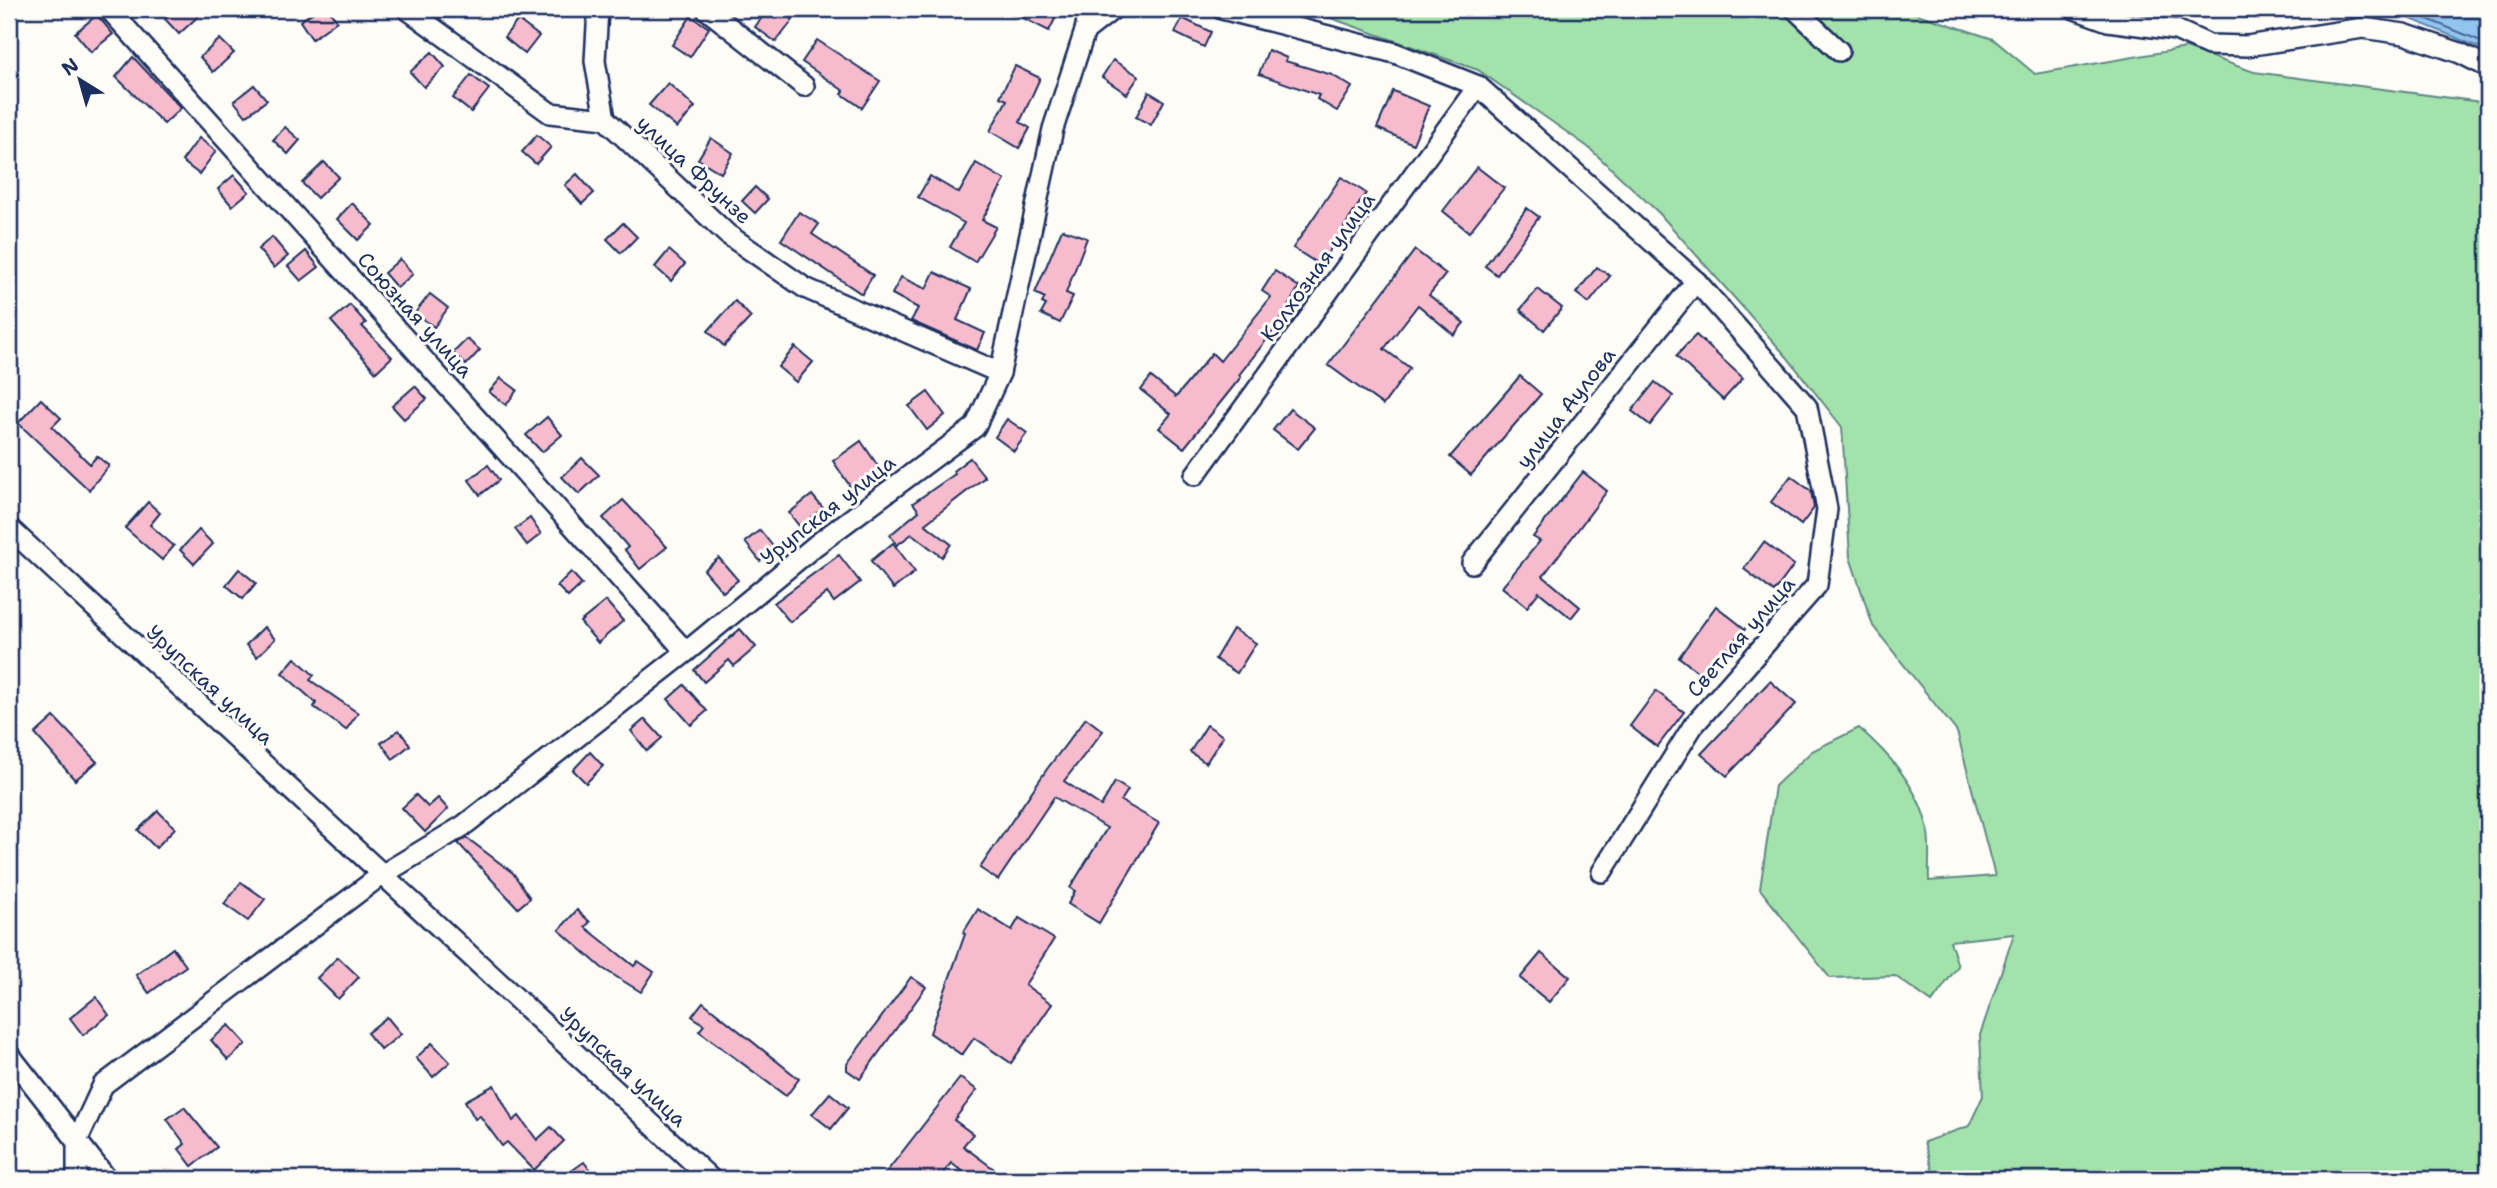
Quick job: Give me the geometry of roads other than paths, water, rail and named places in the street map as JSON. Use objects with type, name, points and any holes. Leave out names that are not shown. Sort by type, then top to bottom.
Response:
[{"type":"street","name":"Союзная улица","points":[[109,9],[686,652]]},
{"type":"street","name":"улица Фрунзе","points":[[407,9],[550,113],[606,118],[727,234],[805,288],[999,373]]},
{"type":"street","points":[[598,9],[595,61],[606,118]]},
{"type":"street","points":[[706,9],[804,86]]},
{"type":"street","name":"Урупская улица","points":[[76,1141],[103,1085],[380,876],[463,826],[686,652],[816,545],[975,428],[999,373],[1053,129],[1085,31],[1089,9]]},
{"type":"street","points":[[1085,31],[1113,9]]},
{"type":"street","points":[[1222,9],[1395,53],[1478,86],[1696,281]]},
{"type":"street","points":[[1795,9],[1839,51]]},
{"type":"street","points":[[2075,9],[2108,22],[2176,30],[2208,45],[2247,46],[2363,28],[2404,34],[2460,53],[2488,67]]},
{"type":"street","name":"Колхозная улица","points":[[1195,475],[1478,86]]},
{"type":"street","name":"Светлая улица","points":[[1602,872],[1693,726],[1817,585],[1827,509],[1807,407],[1696,281]]},
{"type":"street","name":"улица Аулова","points":[[1472,563],[1696,281]]},
{"type":"street","name":"Урупская улица","points":[[9,528],[380,876],[711,1179]]},
{"type":"street","points":[[9,1054],[107,1179]]},
{"type":"street","points":[[76,1141],[77,1179]]},
{"type":"water","points":[[2387,9],[2488,9],[2488,51]]}]
